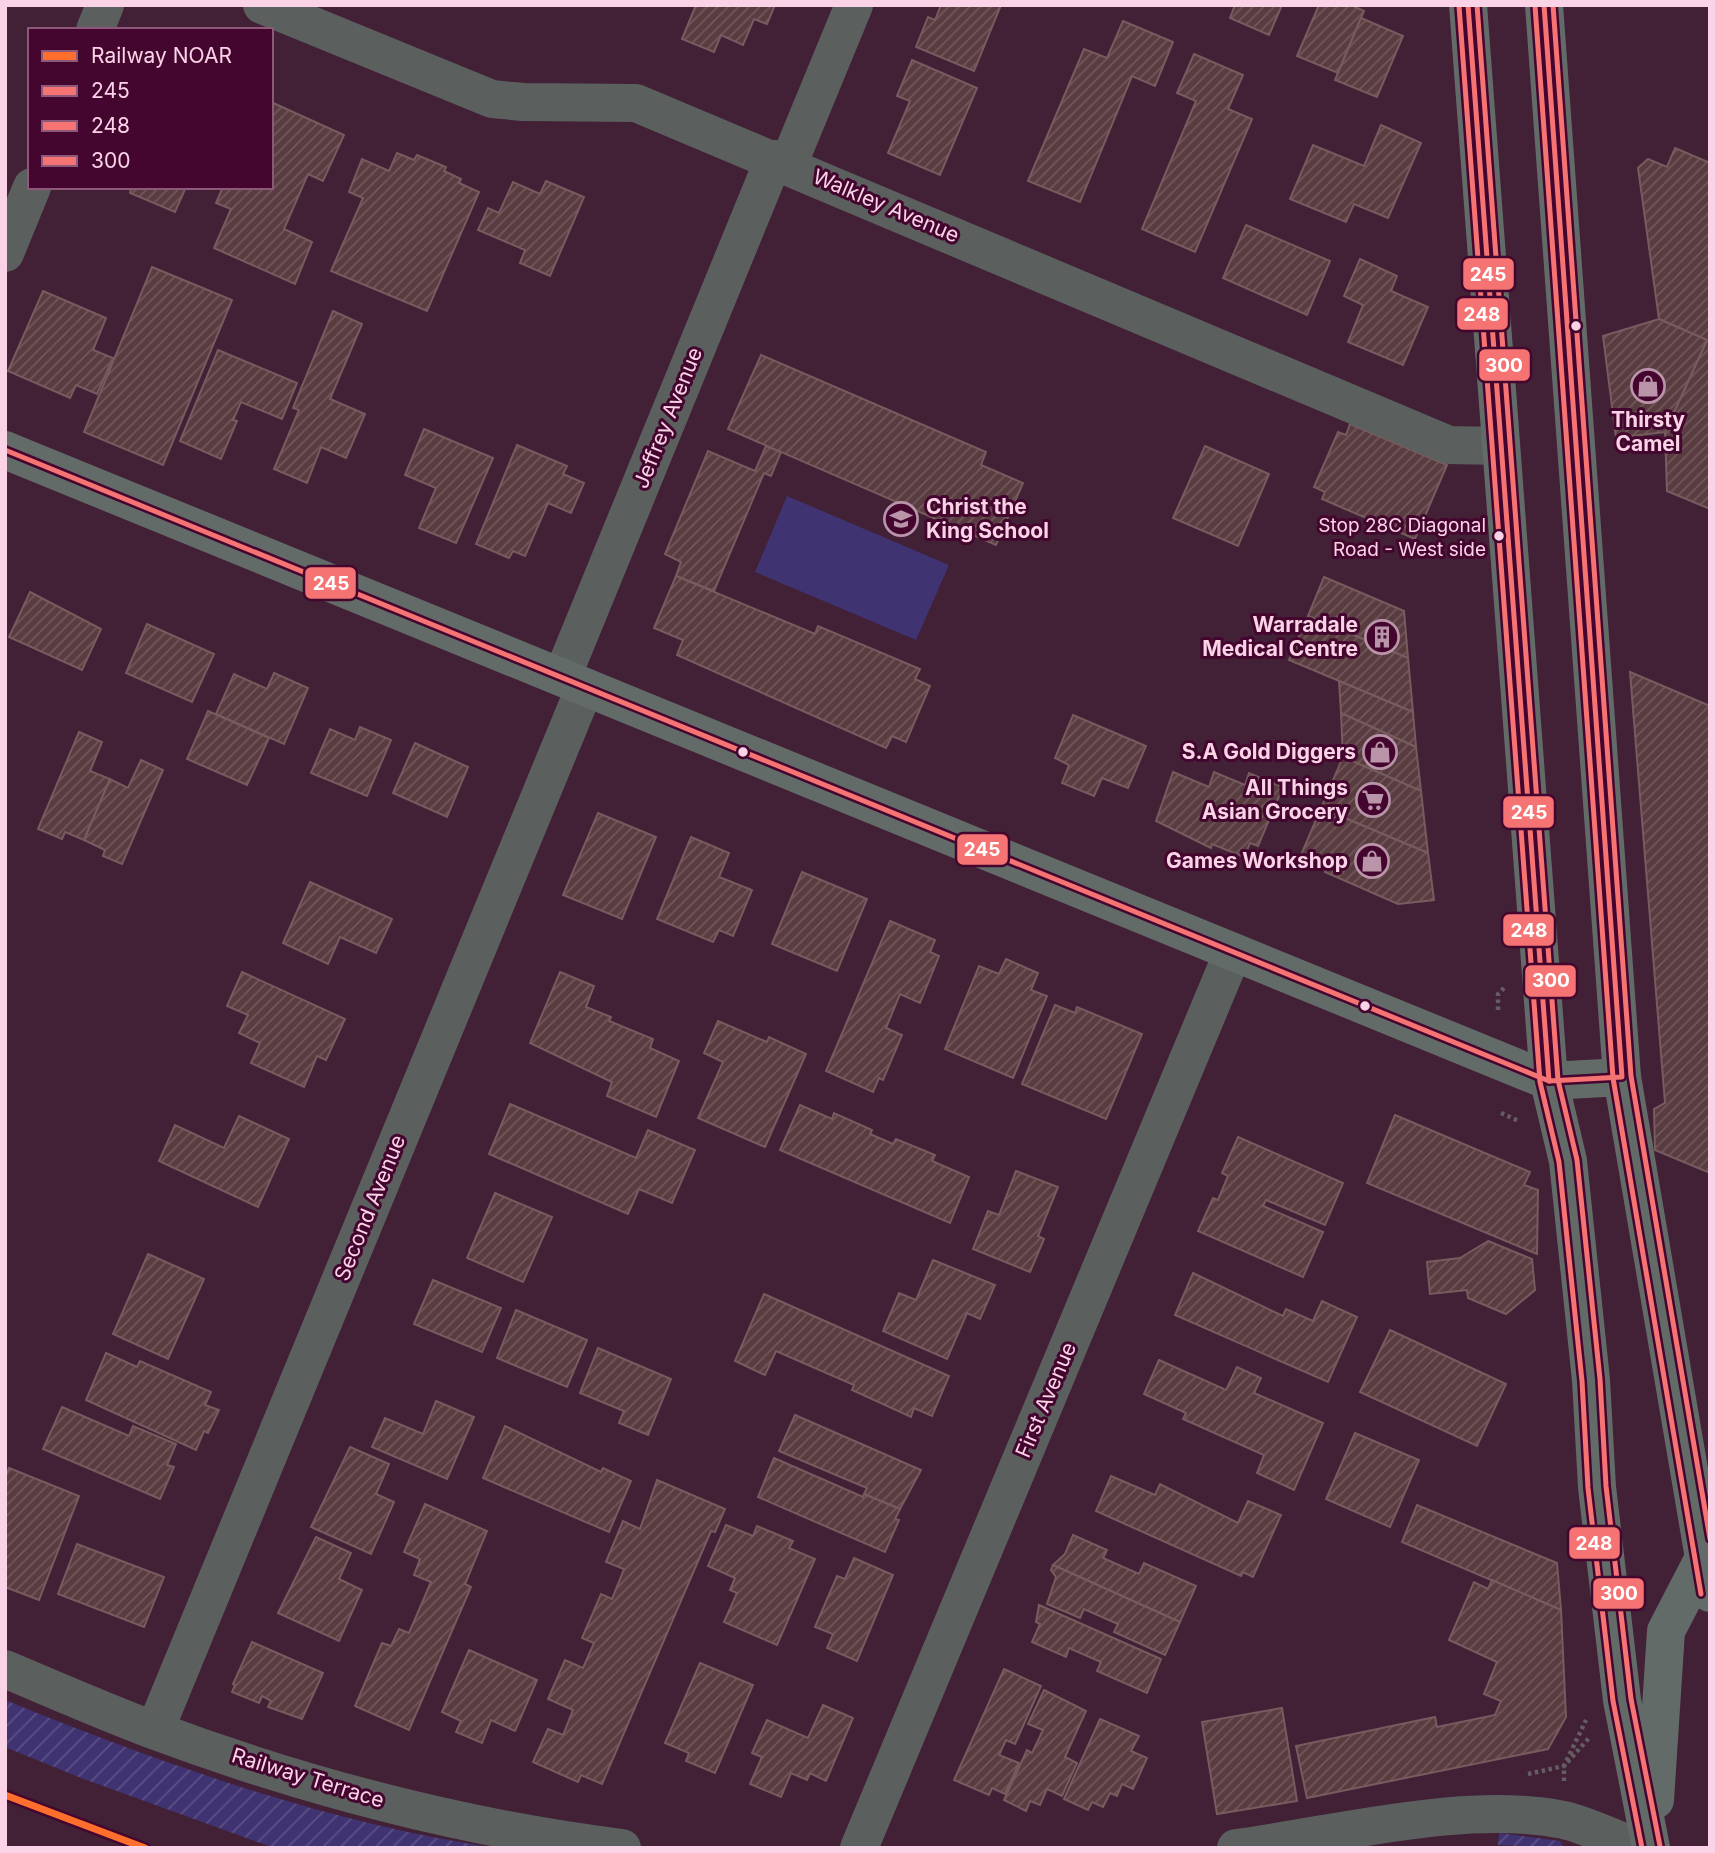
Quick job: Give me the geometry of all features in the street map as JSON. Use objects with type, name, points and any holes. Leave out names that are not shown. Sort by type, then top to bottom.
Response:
[{"type":"main road","points":[[1468,5],[1549,1082],[1568,1161],[1591,1380],[1597,1487],[1622,1700],[1652,1848]]},
{"type":"main road","points":[[1544,5],[1622,1077],[1688,1476],[1707,1550],[1710,1592]]},
{"type":"main road","points":[[5,450],[1549,1082],[1622,1077]]},
{"type":"main road","points":[[1652,1848],[1666,1632],[1707,1550]]},
{"type":"street","points":[[97,28],[105,5]]},
{"type":"street","name":"Walkley Avenue","points":[[262,5],[492,99],[523,102],[636,103],[1449,445],[1502,446]]},
{"type":"street","name":"Jeffrey Avenue","points":[[574,682],[781,162],[854,5]]},
{"type":"street","points":[[5,253],[31,189]]},
{"type":"street","name":"Second Avenue","points":[[155,1730],[574,682]]},
{"type":"street","name":"First Avenue","points":[[859,1848],[1233,952]]},
{"type":"street","name":"Railway Terrace","points":[[5,1670],[155,1730],[355,1795],[551,1839],[622,1848]]},
{"type":"street","points":[[1236,1848],[1431,1819],[1486,1814],[1564,1821],[1639,1848]]},
{"type":"path","points":[[1524,1775],[1564,1766],[1622,1700]]},
{"type":"shaded area","points":[[787,496],[949,565],[916,640],[755,572]]},
{"type":"shaded area","points":[[5,1700],[125,1747],[246,1789],[370,1823],[496,1848],[277,1848],[266,1845],[81,1778],[5,1747]]},
{"type":"shaded area","points":[[1499,1833],[1560,1841],[1564,1848],[1498,1845]]},
{"type":"building","points":[[696,5],[775,5],[767,24],[754,19],[743,45],[721,35],[714,52],[682,39]]},
{"type":"building","points":[[941,5],[1001,5],[974,71],[916,47],[928,17],[935,20]]},
{"type":"building","points":[[1235,5],[1282,5],[1269,35],[1230,18]]},
{"type":"building","points":[[1319,5],[1351,5],[1364,11],[1338,73],[1297,56]]},
{"type":"building","points":[[1361,18],[1403,36],[1377,97],[1335,80]]},
{"type":"building","points":[[1123,21],[1173,42],[1155,86],[1132,76],[1080,202],[1028,181],[1084,49],[1107,58]]},
{"type":"building","points":[[1194,54],[1243,75],[1228,109],[1252,119],[1195,252],[1142,229],[1196,101],[1177,93]]},
{"type":"building","points":[[912,60],[977,88],[940,175],[888,153],[910,101],[897,96]]},
{"type":"building","points":[[273,103],[344,135],[323,181],[308,174],[284,229],[312,242],[295,284],[214,248],[231,209],[216,203],[222,189],[273,189]]},
{"type":"building","points":[[1381,125],[1421,143],[1388,218],[1354,204],[1346,222],[1290,199],[1313,145],[1364,166]]},
{"type":"building","points":[[1675,148],[1710,163],[1710,509],[1667,491],[1665,432],[1707,340],[1659,319],[1638,168],[1648,159],[1667,167]]},
{"type":"building","points":[[397,153],[414,160],[417,155],[446,167],[444,171],[461,179],[459,183],[479,192],[427,311],[331,271],[363,198],[349,192],[362,159],[389,171]]},
{"type":"building","points":[[546,181],[584,197],[550,276],[520,263],[525,250],[478,230],[488,208],[499,213],[513,182],[540,194]]},
{"type":"building","points":[[131,189],[185,189],[175,212],[130,193]]},
{"type":"building","points":[[1246,225],[1330,261],[1307,315],[1223,278]]},
{"type":"building","points":[[1360,259],[1397,276],[1391,291],[1428,307],[1403,365],[1348,342],[1363,305],[1344,296]]},
{"type":"building","points":[[152,267],[232,300],[163,465],[84,432]]},
{"type":"building","points":[[43,291],[106,318],[93,350],[113,358],[97,394],[76,385],[70,398],[8,371]]},
{"type":"building","points":[[333,311],[362,324],[330,399],[365,414],[346,458],[321,447],[307,483],[274,469],[299,410],[293,408]]},
{"type":"building","name":"Thirsty Camel","points":[[1659,319],[1707,340],[1665,432],[1616,438],[1603,336]]},
{"type":"building","points":[[218,350],[297,383],[282,419],[241,402],[233,420],[237,421],[221,459],[180,441]]},
{"type":"building","points":[[761,355],[986,452],[981,465],[1023,483],[996,545],[728,429]]},
{"type":"building","points":[[1350,424],[1447,465],[1415,539],[1322,499],[1325,492],[1314,487],[1338,432],[1346,435]]},
{"type":"building","points":[[424,429],[493,458],[456,543],[419,528],[436,488],[405,475]]},
{"type":"building","points":[[517,445],[567,466],[563,474],[584,483],[571,513],[548,503],[525,556],[513,551],[509,558],[476,544]]},
{"type":"building","points":[[766,446],[781,452],[771,476],[764,473],[714,591],[676,576],[681,562],[665,554],[708,451],[755,471]]},
{"type":"building","points":[[1205,446],[1269,474],[1238,546],[1173,518]]},
{"type":"building","points":[[676,576],[815,634],[818,626],[920,669],[915,679],[930,686],[906,742],[892,736],[886,748],[677,655],[683,640],[654,628]]},
{"type":"building","name":"Warradale Medical Centre","points":[[1324,577],[1404,611],[1408,658],[1308,616]]},
{"type":"building","points":[[30,592],[101,629],[82,670],[9,637]]},
{"type":"building","points":[[1308,616],[1408,658],[1413,712],[1289,660]]},
{"type":"building","points":[[147,624],[214,654],[192,702],[126,673]]},
{"type":"building","points":[[1630,672],[1710,706],[1710,1173],[1655,1150],[1654,1109],[1665,1103]]},
{"type":"building","points":[[274,673],[308,688],[284,744],[216,714],[234,674],[267,689]]},
{"type":"building","points":[[1339,681],[1413,712],[1416,747],[1341,713]]},
{"type":"building","points":[[208,711],[269,738],[247,785],[187,759]]},
{"type":"building","name":"S.A Gold Diggers","points":[[1341,713],[1416,747],[1421,791],[1343,757]]},
{"type":"building","points":[[1073,715],[1146,746],[1128,788],[1102,778],[1094,796],[1062,783],[1069,765],[1055,758]]},
{"type":"building","points":[[360,727],[391,740],[367,796],[311,773],[330,729],[355,740]]},
{"type":"building","points":[[79,732],[102,742],[90,771],[110,779],[84,840],[65,832],[62,839],[38,829]]},
{"type":"building","points":[[415,743],[468,767],[447,817],[393,793]]},
{"type":"building","name":"All Things Asian Grocery","points":[[1343,757],[1421,791],[1428,853],[1321,808]]},
{"type":"building","points":[[141,760],[163,770],[122,864],[103,856],[105,850],[84,840],[110,779],[128,788]]},
{"type":"building","points":[[1173,772],[1209,787],[1214,772],[1245,785],[1249,773],[1283,787],[1258,846],[1250,843],[1244,857],[1212,844],[1211,848],[1156,821]]},
{"type":"building","name":"Games Workshop","points":[[1321,808],[1428,853],[1434,900],[1398,904],[1325,872],[1328,867],[1301,855]]},
{"type":"building","points":[[598,813],[656,837],[622,919],[563,895]]},
{"type":"building","points":[[691,837],[729,853],[719,877],[752,890],[733,936],[719,930],[713,942],[657,919]]},
{"type":"building","points":[[802,872],[867,899],[837,971],[772,944]]},
{"type":"building","points":[[310,882],[392,919],[376,953],[340,937],[328,964],[283,943]]},
{"type":"building","points":[[890,921],[935,940],[930,952],[939,956],[920,1003],[900,994],[886,1028],[902,1035],[883,1080],[879,1078],[873,1092],[826,1071]]},
{"type":"building","points":[[1006,959],[1038,973],[1031,990],[1047,996],[1013,1078],[945,1049],[979,966],[999,974]]},
{"type":"building","points":[[242,972],[345,1019],[326,1060],[317,1056],[304,1087],[251,1063],[260,1043],[239,1033],[248,1015],[227,1006]]},
{"type":"building","points":[[560,972],[594,986],[586,1007],[611,1017],[609,1021],[653,1039],[650,1048],[679,1061],[656,1117],[607,1096],[612,1082],[530,1043]]},
{"type":"building","points":[[1055,1005],[1075,1013],[1077,1007],[1142,1034],[1106,1119],[1022,1084]]},
{"type":"building","points":[[718,1021],[767,1042],[769,1037],[806,1054],[765,1147],[698,1118],[723,1062],[704,1053]]},
{"type":"building","points":[[510,1104],[636,1158],[648,1130],[695,1150],[672,1203],[639,1189],[628,1214],[489,1154]]},
{"type":"building","points":[[800,1105],[832,1119],[834,1113],[872,1130],[870,1134],[893,1144],[896,1139],[935,1155],[932,1161],[969,1177],[950,1223],[780,1150]]},
{"type":"building","points":[[1395,1115],[1530,1172],[1524,1185],[1538,1190],[1537,1254],[1367,1183]]},
{"type":"building","points":[[239,1116],[289,1139],[258,1207],[159,1161],[175,1125],[224,1148]]},
{"type":"building","points":[[1238,1137],[1343,1183],[1325,1225],[1266,1200],[1263,1206],[1323,1232],[1303,1277],[1198,1231],[1213,1198],[1218,1200],[1228,1176],[1222,1173]]},
{"type":"building","points":[[1016,1171],[1058,1187],[1038,1236],[1044,1239],[1030,1272],[973,1249],[988,1211],[999,1215]]},
{"type":"building","points":[[495,1193],[552,1217],[523,1282],[467,1258]]},
{"type":"building","points":[[1488,1241],[1532,1259],[1535,1290],[1506,1314],[1468,1298],[1467,1290],[1430,1294],[1427,1262],[1460,1258]]},
{"type":"building","points":[[148,1254],[204,1279],[168,1359],[113,1334]]},
{"type":"building","points":[[933,1260],[995,1285],[980,1319],[967,1313],[947,1359],[883,1331],[899,1293],[916,1300]]},
{"type":"building","points":[[1193,1273],[1283,1316],[1286,1309],[1313,1321],[1322,1301],[1357,1317],[1328,1382],[1175,1315]]},
{"type":"building","points":[[433,1280],[501,1308],[482,1352],[414,1324]]},
{"type":"building","points":[[764,1294],[949,1376],[932,1416],[914,1408],[911,1417],[852,1390],[854,1385],[776,1351],[765,1375],[735,1361]]},
{"type":"building","points":[[516,1310],[587,1340],[567,1387],[497,1358]]},
{"type":"building","points":[[1390,1330],[1506,1384],[1477,1446],[1360,1392]]},
{"type":"building","points":[[598,1348],[671,1379],[648,1435],[619,1423],[624,1411],[580,1393]]},
{"type":"building","points":[[106,1353],[137,1367],[140,1361],[211,1392],[205,1405],[219,1410],[208,1433],[204,1431],[196,1450],[86,1400]]},
{"type":"building","points":[[1159,1360],[1226,1390],[1237,1367],[1261,1378],[1254,1393],[1323,1423],[1294,1490],[1257,1473],[1264,1455],[1183,1419],[1186,1413],[1144,1394]]},
{"type":"building","points":[[436,1401],[474,1417],[447,1479],[372,1447],[385,1418],[423,1434]]},
{"type":"building","points":[[62,1407],[129,1436],[133,1426],[176,1444],[167,1465],[174,1467],[160,1499],[43,1449]]},
{"type":"building","points":[[795,1415],[921,1470],[900,1509],[864,1494],[867,1488],[779,1451]]},
{"type":"building","points":[[505,1426],[601,1472],[603,1468],[631,1481],[609,1532],[483,1478]]},
{"type":"building","points":[[1355,1433],[1419,1460],[1390,1527],[1326,1499]]},
{"type":"building","points":[[350,1447],[389,1464],[376,1494],[394,1502],[371,1554],[311,1527]]},
{"type":"building","points":[[774,1458],[863,1497],[864,1494],[900,1509],[895,1519],[899,1520],[885,1552],[758,1497]]},
{"type":"building","points":[[9,1468],[79,1496],[39,1600],[5,1587],[5,1477]]},
{"type":"building","points":[[1111,1476],[1155,1495],[1160,1484],[1238,1523],[1248,1501],[1281,1515],[1253,1577],[1243,1572],[1241,1576],[1096,1511]]},
{"type":"building","points":[[657,1480],[725,1509],[715,1532],[711,1531],[602,1784],[581,1775],[578,1782],[533,1762],[548,1729],[563,1735],[573,1710],[548,1699],[565,1660],[583,1668],[594,1643],[582,1638],[601,1594],[612,1599],[624,1569],[606,1562],[623,1521],[640,1529]]},
{"type":"building","points":[[425,1504],[487,1531],[465,1584],[471,1587],[409,1730],[355,1706],[382,1643],[391,1646],[399,1629],[409,1633],[431,1582],[414,1575],[420,1559],[404,1552]]},
{"type":"building","points":[[1417,1505],[1557,1563],[1561,1610],[1402,1542]]},
{"type":"building","points":[[726,1525],[753,1536],[757,1526],[793,1541],[789,1548],[815,1559],[777,1645],[724,1622],[737,1593],[730,1590],[735,1578],[708,1566]]},
{"type":"building","points":[[1073,1535],[1107,1550],[1103,1558],[1139,1574],[1144,1563],[1196,1586],[1180,1622],[1053,1565],[1065,1554]]},
{"type":"building","points":[[316,1537],[351,1553],[339,1579],[362,1590],[339,1641],[278,1613]]},
{"type":"building","points":[[77,1544],[164,1577],[144,1627],[58,1594]]},
{"type":"building","points":[[854,1558],[893,1575],[857,1661],[827,1648],[833,1634],[815,1627],[837,1576],[845,1579]]},
{"type":"building","points":[[1053,1565],[1180,1622],[1165,1655],[1114,1632],[1118,1624],[1084,1609],[1080,1618],[1047,1604],[1056,1577],[1051,1570]]},
{"type":"building","points":[[1492,1580],[1561,1610],[1566,1717],[1548,1749],[1307,1798],[1296,1746],[1435,1717],[1437,1727],[1495,1715],[1501,1701],[1484,1694],[1497,1662],[1449,1640],[1474,1582],[1488,1589]]},
{"type":"building","points":[[1039,1605],[1161,1659],[1147,1693],[1097,1671],[1101,1662],[1069,1648],[1066,1657],[1032,1642],[1040,1624],[1036,1622]]},
{"type":"building","points":[[252,1642],[323,1673],[302,1719],[268,1707],[271,1701],[262,1696],[259,1703],[232,1692]]},
{"type":"building","points":[[469,1650],[537,1680],[515,1731],[491,1720],[482,1743],[456,1732],[461,1721],[442,1712]]},
{"type":"building","points":[[700,1663],[753,1685],[715,1773],[686,1761],[689,1753],[665,1743]]},
{"type":"building","points":[[1004,1669],[1041,1686],[1015,1744],[1006,1740],[999,1755],[1019,1763],[1005,1794],[992,1788],[989,1795],[954,1780]]},
{"type":"building","points":[[1044,1690],[1086,1711],[1065,1757],[1077,1763],[1062,1796],[1047,1789],[1040,1805],[1030,1801],[1026,1811],[1004,1800],[1027,1750],[1032,1753],[1043,1730],[1028,1724]]},
{"type":"building","points":[[823,1705],[853,1718],[826,1781],[810,1773],[807,1780],[791,1773],[781,1797],[750,1784],[762,1757],[752,1753],[767,1720],[808,1738]]},
{"type":"building","points":[[1282,1708],[1297,1801],[1217,1814],[1202,1722]]},
{"type":"building","points":[[1100,1719],[1139,1736],[1131,1751],[1147,1758],[1133,1789],[1122,1784],[1117,1796],[1110,1793],[1103,1807],[1092,1802],[1088,1810],[1064,1799]]},
{"type":"rail line","name":"NOAR","points":[[5,1795],[145,1848]]},
{"type":"transit line","name":"245","points":[[1468,5],[1549,1081]]},
{"type":"transit line","name":"300","points":[[1477,5],[1558,1080],[1577,1160],[1600,1379],[1606,1486],[1631,1699],[1660,1846]]},
{"type":"transit line","name":"245","points":[[5,450],[1549,1081],[1622,1077],[1544,5]]},
{"type":"transit line","name":"300","points":[[1553,5],[1631,1076],[1710,1539]]},
{"type":"transit line","name":"248","points":[[1459,6],[1540,1082],[1559,1162],[1582,1381],[1588,1488],[1613,1701],[1642,1848]]},
{"type":"transit line","name":"248","points":[[1535,6],[1613,1078],[1701,1594]]},
{"type":"place","name":"Thirsty Camel","points":[[1648,386]]},
{"type":"place","name":"Christ the King School","points":[[901,519]]},
{"type":"place","name":"Stop 28C Diagonal Road - West side","points":[[1499,536]]},
{"type":"place","name":"Warradale Medical Centre","points":[[1382,637]]},
{"type":"place","name":"S.A Gold Diggers","points":[[1380,752]]},
{"type":"place","name":"All Things Asian Grocery","points":[[1373,800]]},
{"type":"place","name":"Games Workshop","points":[[1372,861]]}]
